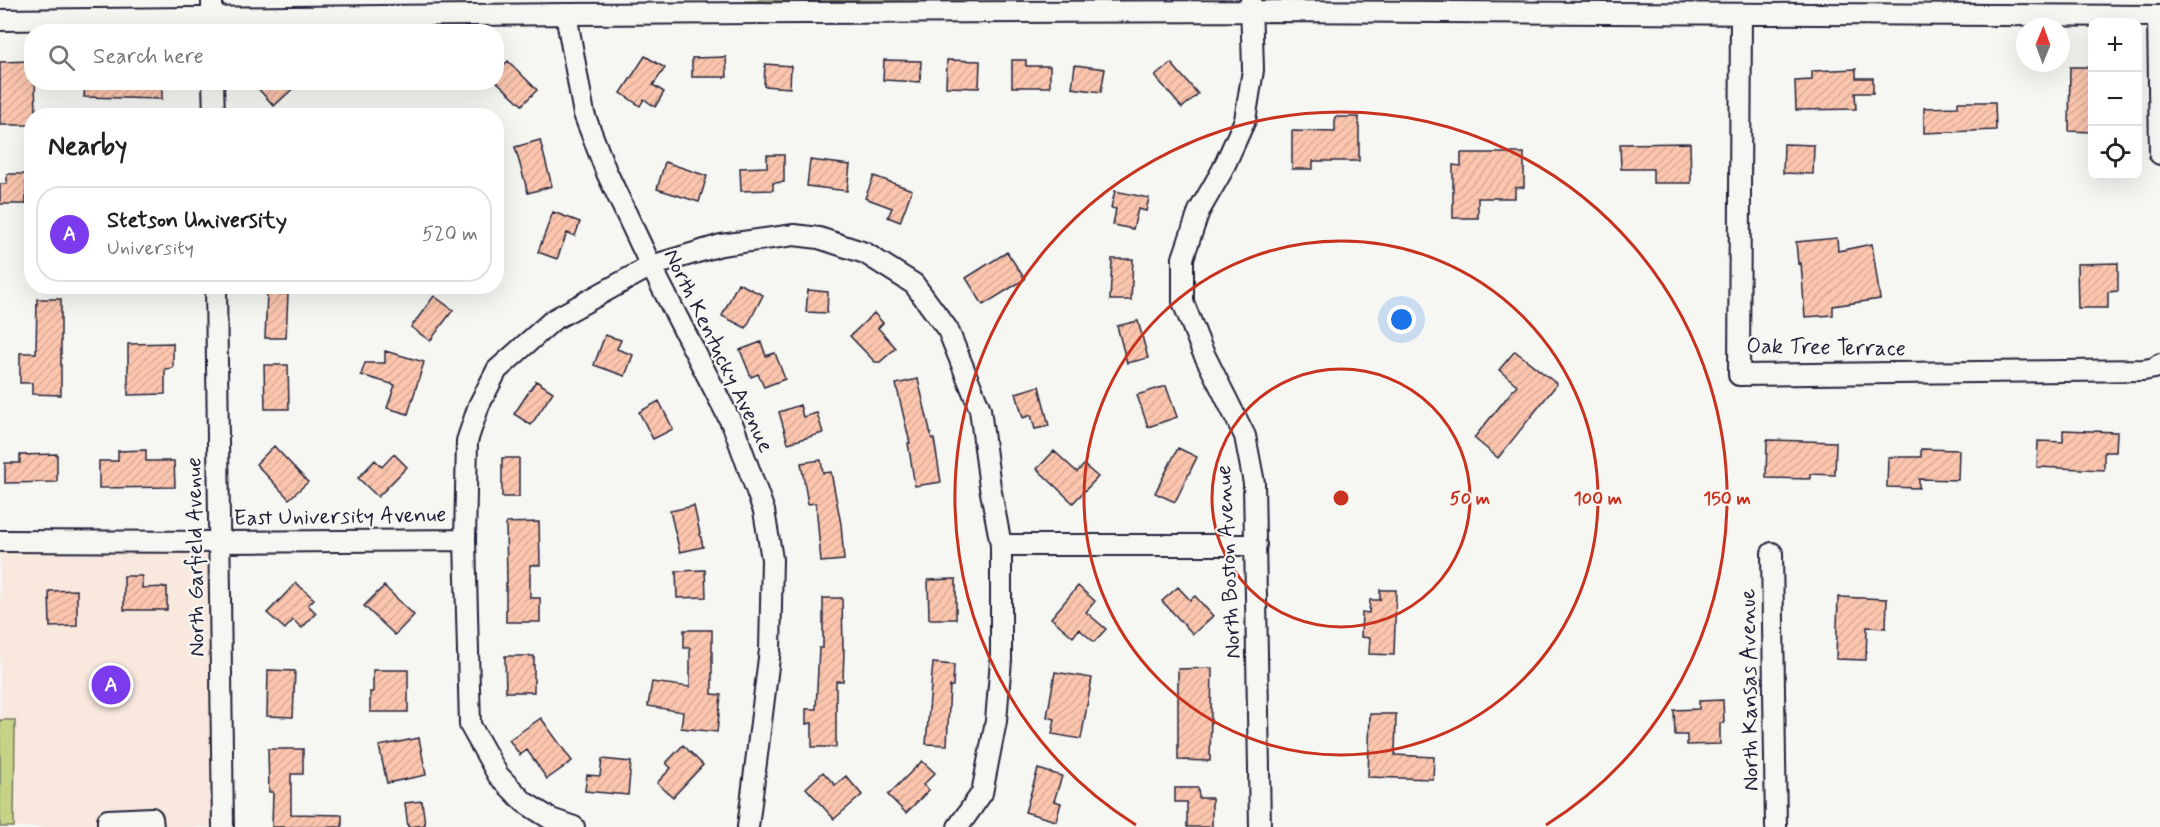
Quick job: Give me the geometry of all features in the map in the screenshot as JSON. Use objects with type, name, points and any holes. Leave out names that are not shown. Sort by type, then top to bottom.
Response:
[{"type":"street","points":[[0,20],[566,14],[988,6],[1509,6],[1741,14],[1772,7],[2159,16],[2160,154]]},
{"type":"street","name":"North Boston Avenue","points":[[1251,6],[1253,70],[1245,120],[1222,171],[1199,212],[1183,258],[1183,302],[1202,350],[1245,436],[1254,483],[1260,827]]},
{"type":"street","name":"North Kentucky Avenue","points":[[566,14],[584,114],[606,171],[651,266],[734,428],[764,512],[772,559],[770,650],[748,827]]},
{"type":"street","name":"Oak Tree Terrace","points":[[1741,14],[1739,375],[2144,370],[2155,368],[2160,364]]},
{"type":"street","points":[[213,90],[214,108]]},
{"type":"street","points":[[574,827],[550,819],[524,802],[498,775],[470,725],[465,540],[467,441],[479,405],[497,370],[554,320],[651,266],[721,245],[794,235],[819,238],[864,253],[914,284],[948,330],[980,409],[990,487],[1001,545],[1001,660],[996,722],[982,793],[958,827]]},
{"type":"street","name":"North Garfield Avenue","points":[[216,294],[223,827]]},
{"type":"street","name":"East University Avenue","points":[[0,541],[465,540]]},
{"type":"street","points":[[1001,545],[1256,545]]},
{"type":"street","name":"North Kansas Avenue","points":[[1772,553],[1776,827]]},
{"type":"street","points":[[108,827],[108,820],[152,818],[153,827]]},
{"type":"shaded area","points":[[0,540],[220,542],[223,827],[0,827]]},
{"type":"green space","points":[[745,0],[977,0],[971,7],[745,3]]},
{"type":"green space","points":[[0,720],[15,720],[14,827],[0,827]]},
{"type":"building","points":[[645,56],[665,68],[653,85],[664,92],[655,107],[644,99],[640,106],[621,93]]},
{"type":"building","points":[[726,57],[727,77],[692,77],[692,58]]},
{"type":"building","points":[[884,60],[921,61],[920,82],[883,80]]},
{"type":"building","points":[[947,60],[980,61],[979,88],[946,87]]},
{"type":"building","points":[[1012,60],[1026,60],[1026,66],[1050,66],[1050,87],[1012,87]]},
{"type":"building","points":[[24,61],[24,90],[35,90],[36,108],[24,108],[24,125],[0,125],[0,62]]},
{"type":"building","points":[[508,61],[537,90],[522,105],[504,88],[504,65]]},
{"type":"building","points":[[1171,63],[1198,94],[1182,108],[1155,76]]},
{"type":"building","points":[[765,64],[791,66],[790,88],[764,86]]},
{"type":"building","points":[[1075,65],[1105,69],[1101,92],[1072,88]]},
{"type":"building","points":[[2070,67],[2088,67],[2088,132],[2069,131]]},
{"type":"building","points":[[1856,69],[1856,78],[1873,78],[1873,93],[1855,93],[1856,109],[1796,110],[1795,81],[1812,80],[1812,71]]},
{"type":"building","points":[[84,90],[162,90],[162,99],[84,97]]},
{"type":"building","points":[[259,90],[291,90],[274,106]]},
{"type":"building","points":[[1958,102],[1995,102],[1996,130],[1924,133],[1924,108],[1958,107]]},
{"type":"building","points":[[1335,117],[1359,117],[1359,161],[1313,161],[1313,169],[1292,169],[1292,131],[1335,132]]},
{"type":"building","points":[[540,140],[552,186],[528,193],[515,147]]},
{"type":"building","points":[[1690,143],[1691,183],[1653,183],[1653,169],[1621,169],[1620,144]]},
{"type":"building","points":[[1784,144],[1814,145],[1813,174],[1783,173]]},
{"type":"building","points":[[1461,153],[1524,153],[1524,187],[1515,188],[1515,198],[1478,198],[1478,218],[1453,218],[1453,165],[1461,166]]},
{"type":"building","points":[[767,155],[784,155],[784,182],[773,183],[773,190],[741,191],[740,168],[767,167]]},
{"type":"building","points":[[810,160],[850,165],[847,191],[807,186]]},
{"type":"building","points":[[665,162],[707,176],[699,202],[657,189]]},
{"type":"building","points":[[7,174],[24,174],[24,204],[0,204],[0,184],[7,184]]},
{"type":"building","points":[[874,176],[912,190],[900,222],[888,217],[892,208],[865,198]]},
{"type":"building","points":[[1115,191],[1149,198],[1146,211],[1138,209],[1133,229],[1113,225],[1116,209],[1111,208]]},
{"type":"building","points":[[553,212],[580,222],[575,236],[567,233],[557,259],[538,252]]},
{"type":"building","points":[[1837,238],[1838,251],[1872,244],[1880,299],[1833,306],[1833,315],[1805,317],[1801,263],[1798,264],[1796,242]]},
{"type":"building","points":[[1007,252],[1025,279],[983,305],[966,278]]},
{"type":"building","points":[[1112,259],[1133,259],[1131,300],[1110,300]]},
{"type":"building","points":[[2118,263],[2118,291],[2108,292],[2108,308],[2078,308],[2077,264]]},
{"type":"building","points":[[738,283],[763,295],[746,328],[722,316]]},
{"type":"building","points":[[808,290],[828,292],[827,313],[806,312]]},
{"type":"building","points":[[267,294],[288,294],[286,338],[265,338]]},
{"type":"building","points":[[434,296],[453,310],[430,341],[411,327]]},
{"type":"building","points":[[37,299],[61,299],[61,395],[32,394],[32,383],[20,383],[20,353],[36,353]]},
{"type":"building","points":[[874,313],[883,323],[878,328],[896,348],[880,362],[875,362],[850,336]]},
{"type":"building","points":[[1138,321],[1148,358],[1127,363],[1117,326]]},
{"type":"building","points":[[605,335],[621,340],[617,349],[633,355],[625,376],[594,365]]},
{"type":"building","points":[[761,342],[766,356],[775,353],[785,379],[764,387],[758,374],[751,377],[740,350]]},
{"type":"building","points":[[173,343],[173,368],[165,369],[165,394],[128,395],[128,344]]},
{"type":"building","points":[[385,351],[424,362],[408,414],[387,408],[395,385],[361,375],[365,363],[385,363]]},
{"type":"building","points":[[1515,351],[1557,384],[1498,458],[1474,438],[1517,385],[1499,370]]},
{"type":"building","points":[[264,365],[288,365],[289,409],[265,409]]},
{"type":"building","points":[[918,379],[932,439],[934,439],[941,482],[915,486],[908,443],[910,443],[896,384]]},
{"type":"building","points":[[536,381],[553,392],[531,425],[514,414]]},
{"type":"building","points":[[1039,386],[1049,426],[1035,429],[1031,415],[1023,418],[1016,393]]},
{"type":"building","points":[[1166,386],[1177,417],[1148,427],[1137,395]]},
{"type":"building","points":[[659,401],[673,429],[653,439],[639,412]]},
{"type":"building","points":[[800,405],[803,417],[817,413],[823,433],[788,443],[779,412]]},
{"type":"building","points":[[2063,430],[2117,432],[2116,452],[2104,452],[2104,470],[2037,467],[2038,441],[2063,442]]},
{"type":"building","points":[[1767,440],[1836,442],[1835,475],[1810,474],[1810,479],[1766,478]]},
{"type":"building","points":[[274,446],[308,482],[289,499],[256,464]]},
{"type":"building","points":[[1178,448],[1197,457],[1175,502],[1155,493]]},
{"type":"building","points":[[1921,449],[1959,450],[1958,480],[1919,479],[1919,488],[1887,487],[1888,457],[1921,457]]},
{"type":"building","points":[[146,450],[146,461],[174,461],[175,487],[99,488],[99,461],[118,461],[118,451]]},
{"type":"building","points":[[1054,451],[1077,472],[1084,465],[1098,477],[1073,503],[1037,469]]},
{"type":"building","points":[[57,454],[57,482],[5,483],[5,463],[20,463],[20,455]]},
{"type":"building","points":[[394,454],[407,467],[378,497],[358,478],[375,460],[382,467]]},
{"type":"building","points":[[502,458],[519,458],[519,497],[502,497]]},
{"type":"building","points":[[821,460],[823,473],[831,472],[841,524],[844,560],[821,562],[816,503],[808,504],[801,463]]},
{"type":"building","points":[[694,506],[703,547],[680,552],[670,511]]},
{"type":"building","points":[[539,522],[540,565],[530,565],[530,598],[540,598],[540,622],[506,622],[506,523]]},
{"type":"building","points":[[705,570],[706,597],[677,598],[676,571]]},
{"type":"building","points":[[124,576],[142,576],[142,588],[167,587],[167,610],[124,610]]},
{"type":"building","points":[[956,579],[956,619],[929,619],[928,580]]},
{"type":"building","points":[[296,583],[314,599],[308,605],[316,613],[302,628],[293,620],[285,629],[267,613]]},
{"type":"building","points":[[384,586],[414,615],[395,635],[364,606]]},
{"type":"building","points":[[1078,586],[1095,601],[1086,612],[1106,629],[1094,642],[1079,629],[1073,637],[1051,618]]},
{"type":"building","points":[[1178,587],[1190,600],[1195,596],[1213,616],[1193,634],[1162,601]]},
{"type":"building","points":[[77,590],[77,626],[50,627],[49,591]]},
{"type":"building","points":[[1380,590],[1396,590],[1394,655],[1369,654],[1370,638],[1361,637],[1362,612],[1369,613],[1370,600],[1380,600]]},
{"type":"building","points":[[1838,597],[1887,599],[1886,628],[1867,627],[1866,660],[1836,659]]},
{"type":"building","points":[[823,598],[842,598],[843,681],[836,681],[836,747],[812,747],[812,723],[806,724],[806,709],[816,709],[819,648],[823,648]]},
{"type":"building","points":[[684,630],[712,630],[712,694],[721,695],[717,732],[681,728],[683,712],[648,706],[652,682],[690,687],[690,648],[684,648]]},
{"type":"building","points":[[505,656],[534,656],[534,692],[506,692]]},
{"type":"building","points":[[933,663],[954,665],[953,686],[950,686],[947,745],[926,744]]},
{"type":"building","points":[[1212,668],[1210,761],[1178,760],[1178,669]]},
{"type":"building","points":[[268,670],[295,671],[293,717],[267,716]]},
{"type":"building","points":[[373,670],[408,670],[408,712],[370,712]]},
{"type":"building","points":[[1055,672],[1092,678],[1081,739],[1052,734],[1055,719],[1047,717]]},
{"type":"building","points":[[1723,700],[1724,723],[1720,723],[1720,744],[1687,745],[1687,735],[1675,735],[1674,710],[1699,709],[1699,701]]},
{"type":"building","points":[[1370,714],[1396,714],[1395,755],[1434,757],[1433,779],[1368,777]]},
{"type":"building","points":[[541,718],[572,761],[547,779],[527,750],[520,755],[509,740]]},
{"type":"building","points":[[419,738],[426,775],[387,783],[379,746]]},
{"type":"building","points":[[683,745],[703,765],[673,797],[657,783],[671,768],[666,763]]},
{"type":"building","points":[[268,749],[303,749],[303,774],[291,774],[291,814],[342,815],[342,827],[272,827],[273,792],[269,792]]},
{"type":"building","points":[[602,759],[631,762],[628,795],[585,791],[587,775],[600,776]]},
{"type":"building","points":[[922,761],[935,773],[923,785],[929,790],[906,813],[888,795]]},
{"type":"building","points":[[1038,769],[1062,776],[1054,801],[1061,803],[1056,821],[1025,812]]},
{"type":"building","points":[[823,772],[835,785],[846,776],[862,795],[834,819],[806,788]]},
{"type":"building","points":[[1175,788],[1198,788],[1199,798],[1212,798],[1212,827],[1187,827],[1187,802],[1175,802]]},
{"type":"building","points":[[422,801],[425,825],[408,827],[405,803]]},
{"type":"place","name":"Stetson University","points":[[111,685]]}]
